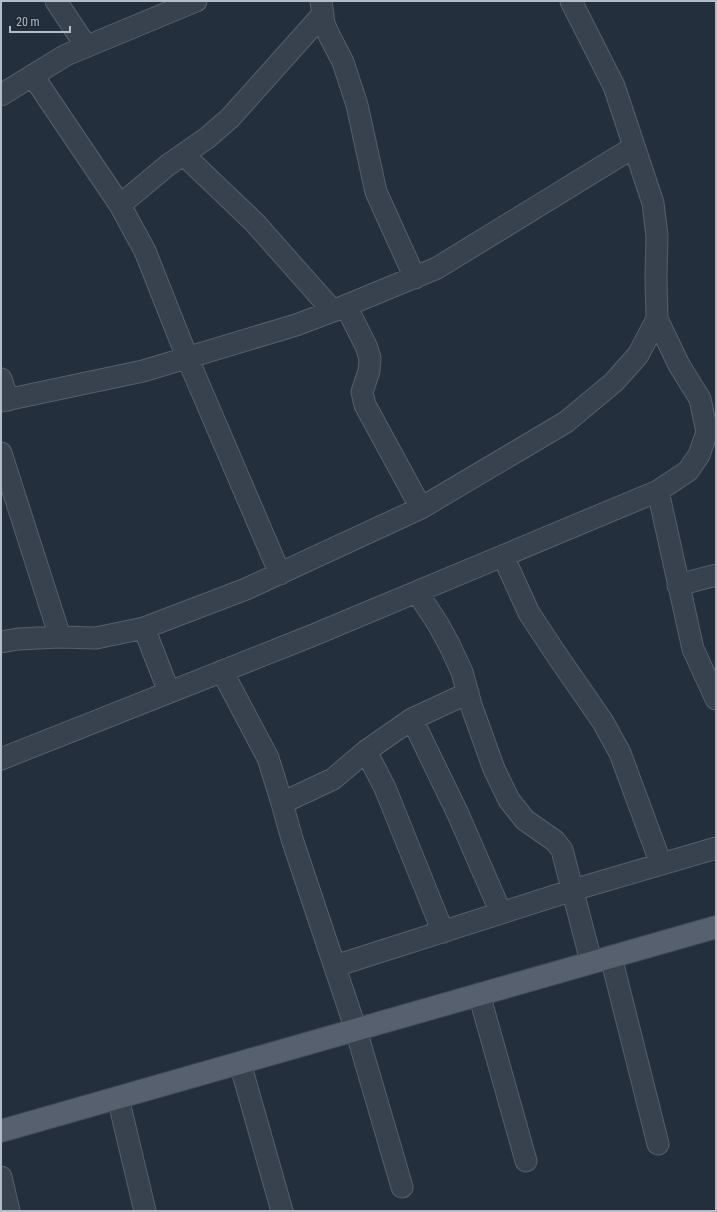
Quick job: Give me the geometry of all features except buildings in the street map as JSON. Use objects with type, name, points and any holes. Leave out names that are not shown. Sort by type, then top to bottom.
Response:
[{"type":"main road","points":[[1,1131],[716,927]]},
{"type":"street","points":[[56,1],[86,46]]},
{"type":"street","points":[[1,95],[66,55],[196,1]]},
{"type":"street","points":[[1,759],[417,592],[658,491],[688,471],[708,454],[707,432],[700,399],[679,365],[658,319],[656,277],[658,236],[653,203],[614,86],[571,1]]},
{"type":"street","points":[[322,8],[324,24],[343,62],[357,105],[376,192],[415,278]]},
{"type":"street","points":[[120,205],[168,165],[207,138],[230,118],[322,8]]},
{"type":"street","points":[[33,76],[120,205],[145,251],[187,357],[280,574]]},
{"type":"street","points":[[1,379],[5,400],[143,371],[296,325],[340,309],[437,268],[634,147]]},
{"type":"street","points":[[184,154],[256,223],[340,309],[366,346],[370,358],[369,371],[362,392],[365,405],[421,508]]},
{"type":"street","points":[[1,642],[18,639],[60,637],[96,638],[144,628],[246,589],[421,508],[566,422],[619,376],[638,354],[658,319]]},
{"type":"street","points":[[1,454],[60,637]]},
{"type":"street","points":[[658,491],[693,649],[716,699]]},
{"type":"street","points":[[503,556],[529,613],[603,722],[620,753],[661,864]]},
{"type":"street","points":[[678,585],[716,575]]},
{"type":"street","points":[[417,592],[438,624],[462,672],[494,770],[509,800],[525,820],[555,841],[562,850],[573,890],[601,959],[658,1144]]},
{"type":"street","points":[[144,628],[169,692]]},
{"type":"street","points":[[222,671],[268,758],[292,839],[356,1030],[402,1187]]},
{"type":"street","points":[[282,803],[333,778],[366,751],[412,719],[468,692]]},
{"type":"street","points":[[412,719],[458,814],[501,913]]},
{"type":"street","points":[[366,751],[385,788],[443,932]]},
{"type":"street","points":[[335,966],[573,890],[716,848]]},
{"type":"street","points":[[479,994],[526,1161]]},
{"type":"street","points":[[240,1063],[282,1211]]},
{"type":"street","points":[[118,1098],[145,1211]]},
{"type":"street","points":[[1,1177],[9,1211]]}]
